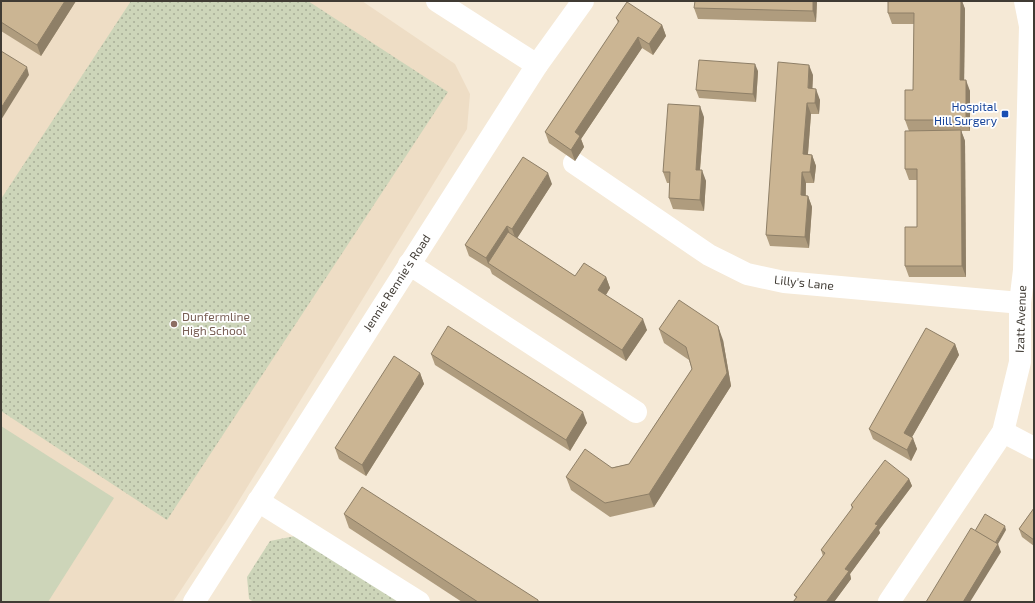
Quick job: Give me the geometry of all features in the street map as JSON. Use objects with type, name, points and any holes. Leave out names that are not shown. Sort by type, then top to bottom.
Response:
[{"type":"street","points":[[436,1],[537,65]]},
{"type":"street","name":"Jennie Rennie's Road","points":[[200,600],[258,501],[409,264],[537,65],[583,1]]},
{"type":"street","name":"Izatt Avenue","points":[[889,602],[1003,432],[1020,362],[1020,303],[1024,270],[1030,26],[1025,1]]},
{"type":"street","name":"Lilly's Lane","points":[[574,162],[709,255],[747,274],[784,282],[1020,303]]},
{"type":"street","points":[[409,264],[636,412]]},
{"type":"street","points":[[1003,432],[1034,448]]},
{"type":"street","points":[[258,501],[419,602]]},
{"type":"shaded area","name":"Dunfermline High School","points":[[1,1],[362,1],[455,64],[470,94],[467,129],[227,520],[173,602],[1,602]]},
{"type":"green space","name":"Dunfermline High School","points":[[131,1],[308,1],[448,92],[167,520],[1,411],[1,199]]},
{"type":"green space","points":[[1,426],[114,498],[48,602],[1,602]]},
{"type":"green space","points":[[295,536],[400,602],[254,602],[249,599],[247,577],[270,541]]},
{"type":"building","points":[[1,1],[65,1],[37,45],[1,22]]},
{"type":"building","points":[[695,1],[813,1],[813,11],[694,8]]},
{"type":"building","points":[[888,1],[961,1],[960,80],[966,80],[966,120],[905,120],[905,90],[913,90],[914,13],[888,13]]},
{"type":"building","points":[[627,2],[662,25],[649,44],[638,37],[575,132],[580,136],[571,150],[545,132],[619,21],[616,18]]},
{"type":"building","points":[[1,51],[27,67],[1,108]]},
{"type":"building","points":[[699,60],[755,64],[753,94],[696,90]]},
{"type":"building","points":[[778,62],[809,65],[808,88],[816,89],[815,103],[807,103],[803,154],[812,155],[810,172],[802,172],[801,195],[808,196],[805,237],[766,235]]},
{"type":"building","points":[[668,104],[700,106],[696,170],[702,170],[700,200],[669,198],[670,172],[663,172]]},
{"type":"building","points":[[961,130],[962,266],[905,266],[905,227],[917,227],[917,169],[905,169],[905,131]]},
{"type":"building","points":[[523,157],[548,173],[512,229],[507,226],[486,258],[465,245]]},
{"type":"building","points":[[508,232],[575,276],[584,263],[606,277],[598,290],[643,319],[622,350],[488,263]]},
{"type":"building","points":[[679,300],[718,326],[727,373],[649,494],[605,503],[566,477],[585,449],[612,468],[629,464],[692,369],[686,347],[659,329]]},
{"type":"building","points":[[448,326],[583,412],[566,440],[431,354]]},
{"type":"building","points":[[926,328],[955,344],[904,433],[913,438],[907,450],[869,429]]},
{"type":"building","points":[[394,356],[420,373],[362,465],[335,448]]},
{"type":"building","points":[[885,460],[909,479],[875,524],[878,525],[845,569],[849,571],[826,602],[793,602],[797,597],[794,595],[825,553],[821,550],[853,507],[851,505]]},
{"type":"building","points":[[362,487],[538,600],[538,602],[478,602],[344,514]]},
{"type":"building","points":[[1034,508],[1034,540],[1019,529]]},
{"type":"building","points":[[985,514],[1005,526],[995,543],[975,531]]},
{"type":"building","points":[[971,528],[998,544],[963,602],[926,602]]},
{"type":"place","name":"Hospital Hill Surgery","points":[[1005,114]]},
{"type":"place","name":"Dunfermline High School","points":[[174,324]]}]
